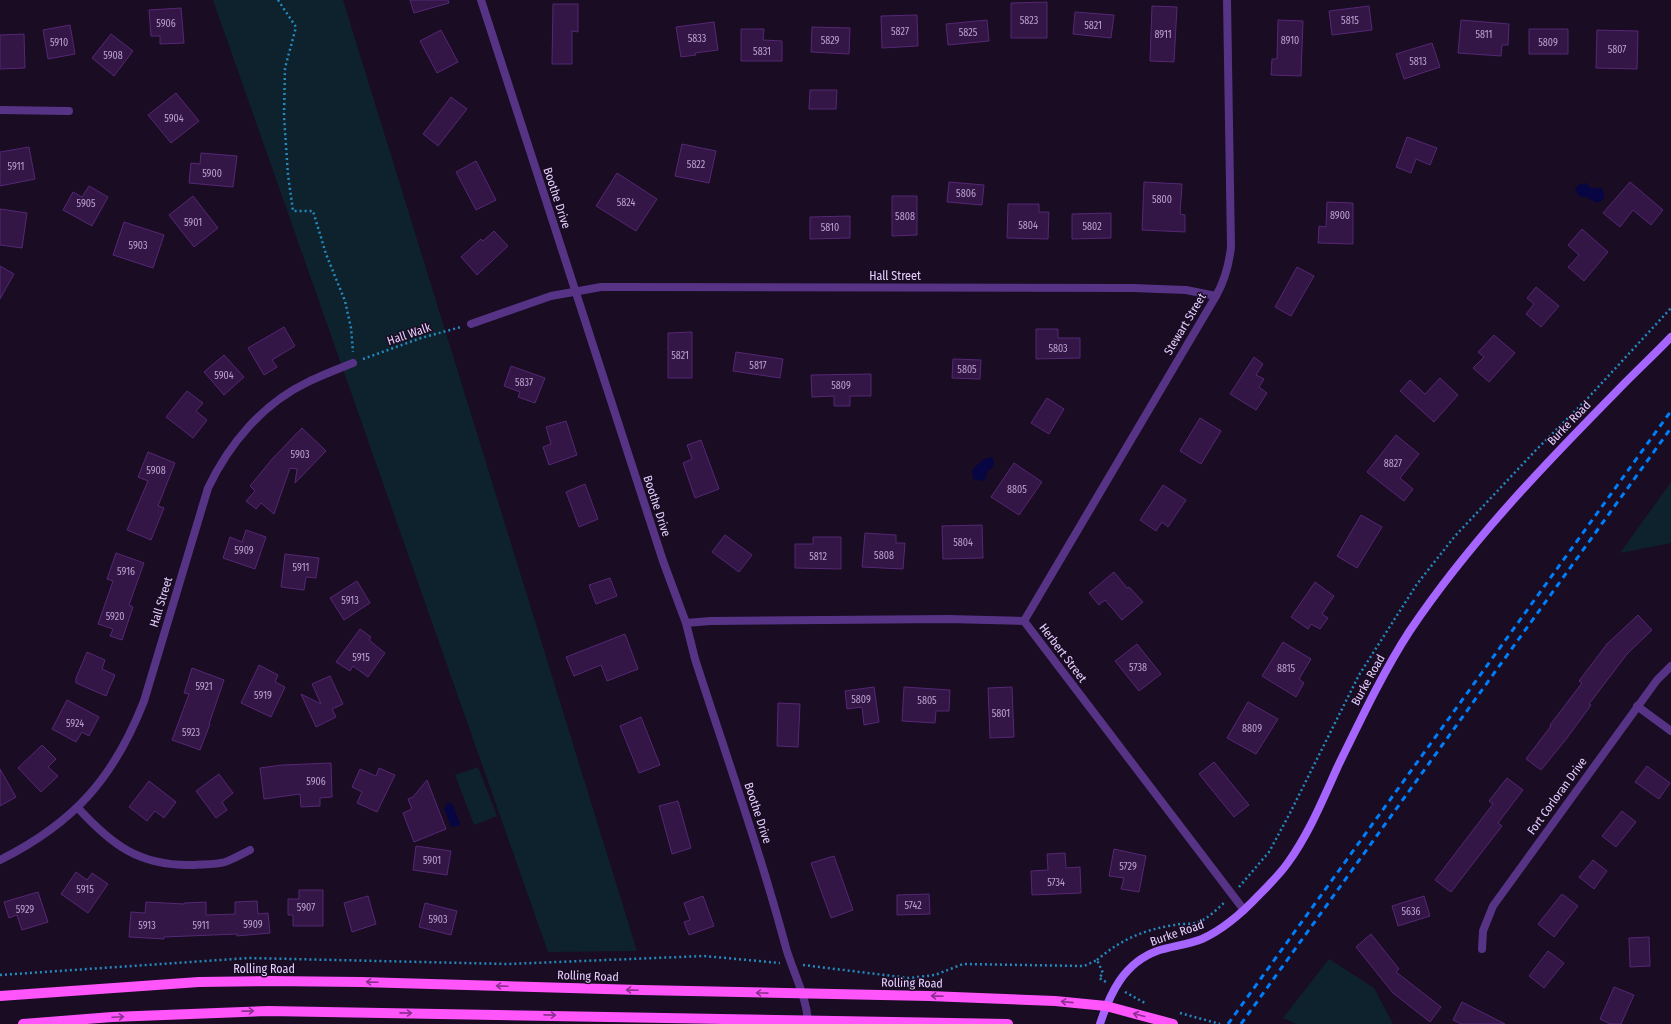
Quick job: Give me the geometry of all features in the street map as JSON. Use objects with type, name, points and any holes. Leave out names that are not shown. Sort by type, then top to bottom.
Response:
[{"type":"main road","name":"Rolling Road","points":[[0,996],[199,982],[268,981],[801,993],[1055,1001],[1106,1006],[1172,1024]]},
{"type":"main road","points":[[23,1024],[112,1017],[268,1011],[808,1022],[1008,1024]]},
{"type":"street","name":"Boothe Drive","points":[[481,0],[663,561],[686,623],[695,659],[768,882],[791,964],[801,993],[808,1022]]},
{"type":"street","name":"Stewart Street","points":[[1024,621],[1223,283],[1228,267],[1231,246],[1227,0]]},
{"type":"street","points":[[0,110],[69,111]]},
{"type":"street","name":"Hall Street","points":[[471,324],[551,296],[601,288],[619,287],[1133,288],[1186,290],[1216,296]]},
{"type":"street","name":"Burke Road","points":[[1100,1024],[1106,1006],[1115,988],[1125,972],[1137,961],[1157,952],[1193,943],[1205,938],[1220,929],[1244,910],[1276,878],[1299,846],[1380,681],[1408,634],[1436,594],[1471,549],[1540,471],[1671,336]]},
{"type":"street","name":"Hall Street","points":[[0,860],[21,850],[51,831],[78,808],[108,772],[133,730],[144,701],[208,488],[224,458],[242,434],[261,415],[285,395],[307,382],[353,363]]},
{"type":"street","name":"Herbert Street","points":[[686,623],[711,621],[948,619],[1024,621],[1244,910]]},
{"type":"street","name":"Fort Corloran Drive","points":[[1482,949],[1483,931],[1493,906],[1637,706],[1657,680],[1671,666]]},
{"type":"street","points":[[1637,706],[1671,731]]},
{"type":"street","points":[[78,808],[97,829],[110,839],[124,849],[146,860],[178,865],[210,864],[225,862],[250,850]]},
{"type":"path","points":[[278,0],[296,27],[285,68],[285,123],[288,175],[293,211],[313,211],[326,254],[345,301],[351,328],[353,363]]},
{"type":"path","name":"Hall Walk","points":[[353,363],[421,338],[471,324]]},
{"type":"path","points":[[0,975],[249,958],[508,964],[704,956],[791,964],[909,978],[935,975],[963,964],[1084,966],[1096,960],[1103,973],[1099,978],[1151,1008]]},
{"type":"path","points":[[1176,1012],[1220,1024]]},
{"type":"shaded area","points":[[213,0],[343,0],[637,951],[548,952]]},
{"type":"shaded area","points":[[1586,183],[1591,188],[1601,188],[1604,193],[1604,199],[1597,203],[1586,197],[1580,197],[1575,190],[1578,185]]},
{"type":"shaded area","points":[[991,457],[994,460],[994,466],[987,472],[986,478],[983,481],[973,479],[972,470],[982,460]]},
{"type":"shaded area","points":[[1671,482],[1671,543],[1620,553]]},
{"type":"shaded area","points":[[478,767],[497,816],[474,825],[455,775]]},
{"type":"shaded area","points":[[447,802],[453,805],[460,824],[458,826],[451,827],[444,808],[447,806]]},
{"type":"shaded area","points":[[1329,959],[1374,988],[1393,1024],[1296,1024],[1283,1018]]},
{"type":"building","points":[[410,0],[448,0],[449,3],[414,13]]},
{"type":"building","points":[[1047,2],[1047,38],[1011,38],[1011,3]]},
{"type":"building","points":[[553,4],[578,4],[578,32],[572,31],[572,64],[552,64]]},
{"type":"building","points":[[1152,6],[1177,7],[1174,62],[1150,61]]},
{"type":"building","points":[[1369,6],[1372,30],[1332,35],[1329,11]]},
{"type":"building","points":[[181,8],[184,43],[160,44],[160,36],[151,36],[149,10]]},
{"type":"building","points":[[1075,12],[1114,15],[1111,38],[1073,34]]},
{"type":"building","points":[[917,15],[918,46],[882,48],[881,16]]},
{"type":"building","points":[[987,20],[989,41],[948,45],[946,24]]},
{"type":"building","points":[[1278,20],[1303,21],[1301,76],[1271,75],[1272,59],[1277,59]]},
{"type":"building","points":[[1461,20],[1509,24],[1508,45],[1502,45],[1501,56],[1458,53]]},
{"type":"building","points":[[714,22],[718,50],[695,53],[696,55],[681,57],[676,27]]},
{"type":"building","points":[[70,25],[75,54],[48,59],[43,30]]},
{"type":"building","points":[[812,27],[850,28],[849,54],[811,52]]},
{"type":"building","points":[[741,29],[764,29],[763,40],[782,41],[782,61],[741,61]]},
{"type":"building","points":[[1529,29],[1568,29],[1568,54],[1529,54]]},
{"type":"building","points":[[441,30],[458,62],[437,73],[420,41]]},
{"type":"building","points":[[1597,30],[1638,31],[1637,69],[1596,68]]},
{"type":"building","points":[[24,34],[25,68],[0,69],[0,35]]},
{"type":"building","points":[[111,34],[133,51],[114,76],[92,58]]},
{"type":"building","points":[[1432,43],[1440,67],[1404,79],[1396,54]]},
{"type":"building","points":[[810,90],[837,90],[836,109],[809,109]]},
{"type":"building","points":[[176,93],[199,121],[171,143],[148,115]]},
{"type":"building","points":[[451,97],[467,109],[438,146],[423,134]]},
{"type":"building","points":[[1407,137],[1437,148],[1430,165],[1416,159],[1411,173],[1396,167]]},
{"type":"building","points":[[682,144],[716,151],[709,183],[675,176]]},
{"type":"building","points":[[29,147],[35,179],[0,186],[0,152]]},
{"type":"building","points":[[201,153],[237,156],[233,187],[189,183],[191,163],[200,164]]},
{"type":"building","points":[[476,161],[496,200],[476,210],[456,172]]},
{"type":"building","points":[[617,173],[657,199],[636,231],[596,206]]},
{"type":"building","points":[[949,182],[984,185],[982,205],[947,202]]},
{"type":"building","points":[[1144,182],[1182,184],[1180,214],[1185,215],[1185,232],[1142,230]]},
{"type":"building","points":[[1630,182],[1663,210],[1651,225],[1633,210],[1620,227],[1603,213]]},
{"type":"building","points":[[89,186],[108,197],[92,226],[63,210],[73,192],[82,197]]},
{"type":"building","points":[[193,196],[218,228],[194,247],[169,215]]},
{"type":"building","points":[[892,196],[917,196],[917,235],[892,236]]},
{"type":"building","points":[[1327,202],[1353,203],[1353,244],[1318,243],[1319,226],[1326,227]]},
{"type":"building","points":[[1008,204],[1039,204],[1039,212],[1049,212],[1048,239],[1007,238]]},
{"type":"building","points":[[0,209],[27,213],[22,248],[0,245]]},
{"type":"building","points":[[1111,213],[1111,238],[1072,239],[1072,214]]},
{"type":"building","points":[[850,216],[850,238],[810,239],[810,217]]},
{"type":"building","points":[[124,222],[164,235],[153,268],[113,255]]},
{"type":"building","points":[[1582,229],[1608,252],[1584,281],[1568,267],[1579,255],[1568,245]]},
{"type":"building","points":[[494,231],[508,246],[477,275],[461,257],[481,239],[483,241]]},
{"type":"building","points":[[0,266],[14,274],[0,299]]},
{"type":"building","points":[[1297,267],[1314,276],[1291,316],[1275,307]]},
{"type":"building","points":[[1536,287],[1559,306],[1541,327],[1526,314],[1534,304],[1527,298]]},
{"type":"building","points":[[284,327],[295,346],[272,360],[277,367],[264,375],[248,348]]},
{"type":"building","points":[[1036,329],[1058,329],[1058,338],[1080,338],[1080,358],[1036,359]]},
{"type":"building","points":[[692,332],[692,378],[668,378],[668,333]]},
{"type":"building","points":[[1494,335],[1515,353],[1489,382],[1473,368],[1484,357],[1478,352]]},
{"type":"building","points":[[736,352],[783,359],[780,378],[733,371]]},
{"type":"building","points":[[224,355],[244,377],[224,395],[204,372]]},
{"type":"building","points":[[1254,357],[1263,364],[1256,375],[1264,379],[1259,387],[1267,393],[1256,410],[1230,394]]},
{"type":"building","points":[[953,359],[981,360],[980,379],[952,378]]},
{"type":"building","points":[[511,366],[545,378],[535,403],[518,397],[520,392],[504,386]]},
{"type":"building","points":[[871,374],[871,396],[850,396],[850,406],[834,406],[834,396],[812,397],[811,375]]},
{"type":"building","points":[[1440,378],[1458,395],[1434,422],[1400,391],[1410,380],[1425,394]]},
{"type":"building","points":[[187,391],[203,403],[196,411],[207,420],[193,438],[166,417]]},
{"type":"building","points":[[1047,398],[1064,409],[1049,434],[1031,423]]},
{"type":"building","points":[[1200,418],[1221,431],[1201,464],[1180,451]]},
{"type":"building","points":[[566,421],[577,455],[549,465],[543,447],[551,444],[546,427]]},
{"type":"building","points":[[302,428],[326,451],[295,483],[297,469],[290,468],[274,514],[261,503],[256,509],[246,501],[255,491],[250,486],[273,458]]},
{"type":"building","points":[[1396,435],[1419,454],[1400,478],[1413,489],[1404,501],[1367,472]]},
{"type":"building","points":[[701,440],[719,489],[695,498],[683,463],[692,459],[687,445]]},
{"type":"building","points":[[148,452],[175,463],[158,506],[164,508],[151,540],[127,530],[148,481],[138,477]]},
{"type":"building","points":[[1014,463],[1042,482],[1019,515],[991,497]]},
{"type":"building","points":[[585,484],[598,519],[579,527],[566,492]]},
{"type":"building","points":[[1163,485],[1186,500],[1168,527],[1162,522],[1156,531],[1140,520]]},
{"type":"building","points":[[1361,515],[1382,527],[1357,568],[1337,556]]},
{"type":"building","points":[[982,525],[983,558],[943,559],[942,526]]},
{"type":"building","points":[[246,530],[266,537],[255,569],[223,558],[230,537],[242,542]]},
{"type":"building","points":[[865,533],[896,535],[896,543],[905,543],[903,569],[862,567]]},
{"type":"building","points":[[725,535],[752,555],[739,572],[712,552]]},
{"type":"building","points":[[813,537],[841,537],[841,569],[795,568],[795,544],[813,544]]},
{"type":"building","points":[[116,553],[144,563],[129,605],[133,607],[122,640],[110,636],[113,629],[98,624],[113,581],[107,579]]},
{"type":"building","points":[[285,554],[319,558],[316,578],[306,577],[304,590],[281,587]]},
{"type":"building","points":[[1114,572],[1127,588],[1129,587],[1143,602],[1122,620],[1105,600],[1099,605],[1089,593]]},
{"type":"building","points":[[610,578],[617,596],[596,604],[589,585]]},
{"type":"building","points":[[357,581],[370,603],[344,620],[330,598]]},
{"type":"building","points":[[1315,582],[1334,596],[1322,614],[1328,618],[1320,629],[1311,624],[1308,629],[1291,617]]},
{"type":"building","points":[[1638,615],[1652,630],[1627,654],[1589,704],[1591,705],[1567,738],[1541,770],[1526,759],[1582,683],[1579,681],[1607,644]]},
{"type":"building","points":[[360,629],[371,637],[369,640],[385,653],[368,677],[353,666],[350,671],[336,662]]},
{"type":"building","points":[[625,634],[638,669],[607,681],[601,665],[574,676],[566,657]]},
{"type":"building","points":[[1283,642],[1311,659],[1299,679],[1304,683],[1296,697],[1262,676]]},
{"type":"building","points":[[1137,644],[1161,674],[1139,691],[1115,661]]},
{"type":"building","points":[[87,652],[105,660],[102,669],[115,675],[106,696],[76,683],[76,678]]},
{"type":"building","points":[[259,665],[278,675],[275,682],[285,687],[271,717],[241,703]]},
{"type":"building","points":[[192,668],[224,680],[200,750],[172,740],[189,694],[184,693]]},
{"type":"building","points":[[330,676],[343,704],[332,709],[336,717],[316,727],[301,694],[321,704],[312,684]]},
{"type":"building","points":[[874,687],[879,722],[864,725],[862,707],[847,709],[845,691]]},
{"type":"building","points":[[904,687],[950,690],[949,711],[936,711],[935,723],[902,721]]},
{"type":"building","points":[[1012,687],[1014,737],[990,738],[988,688]]},
{"type":"building","points":[[67,700],[99,717],[89,736],[82,732],[76,742],[52,729]]},
{"type":"building","points":[[1248,702],[1278,719],[1256,754],[1227,738]]},
{"type":"building","points":[[778,703],[800,704],[798,747],[777,746]]},
{"type":"building","points":[[641,717],[660,765],[639,773],[620,726]]},
{"type":"building","points":[[42,745],[56,759],[48,767],[58,776],[41,792],[18,768]]},
{"type":"building","points":[[1214,762],[1249,805],[1234,817],[1199,774]]},
{"type":"building","points":[[331,763],[332,797],[320,798],[320,806],[301,807],[300,794],[264,799],[260,768],[282,765]]},
{"type":"building","points":[[1647,766],[1670,783],[1659,799],[1635,782]]},
{"type":"building","points":[[379,768],[395,775],[377,812],[357,803],[362,792],[352,787],[360,769],[376,776]]},
{"type":"building","points":[[0,769],[16,797],[0,806]]},
{"type":"building","points":[[219,774],[233,793],[222,802],[227,810],[216,818],[196,791]]},
{"type":"building","points":[[1507,778],[1523,790],[1498,823],[1502,826],[1451,892],[1435,880],[1493,804],[1489,801]]},
{"type":"building","points":[[427,780],[446,829],[414,842],[403,813],[412,809],[408,799],[413,797]]},
{"type":"building","points":[[149,781],[176,802],[164,818],[155,811],[147,821],[129,807]]},
{"type":"building","points":[[678,801],[691,848],[672,854],[659,806]]},
{"type":"building","points":[[1622,811],[1636,822],[1616,847],[1602,836]]},
{"type":"building","points":[[416,846],[451,851],[447,875],[413,870]]},
{"type":"building","points":[[1114,849],[1146,856],[1139,892],[1121,889],[1124,878],[1109,876]]},
{"type":"building","points":[[1065,853],[1066,868],[1080,867],[1081,893],[1032,895],[1031,871],[1048,870],[1047,854]]},
{"type":"building","points":[[834,856],[853,910],[831,918],[811,863]]},
{"type":"building","points":[[1593,860],[1607,871],[1594,889],[1579,877]]},
{"type":"building","points":[[76,872],[87,880],[92,873],[108,884],[88,913],[61,894]]},
{"type":"building","points":[[299,890],[323,890],[323,926],[293,926],[293,915],[288,915],[288,899],[299,899]]},
{"type":"building","points":[[38,892],[48,922],[22,930],[17,915],[9,918],[4,902]]},
{"type":"building","points":[[929,894],[930,914],[897,915],[897,895]]},
{"type":"building","points":[[1562,894],[1578,906],[1554,937],[1538,924]]},
{"type":"building","points":[[368,896],[376,924],[352,932],[344,903]]},
{"type":"building","points":[[703,896],[714,926],[689,935],[684,922],[690,920],[684,903]]},
{"type":"building","points":[[1424,896],[1430,916],[1398,926],[1392,906]]},
{"type":"building","points":[[257,901],[258,914],[268,913],[270,933],[237,936],[237,934],[164,937],[164,939],[129,937],[131,912],[145,913],[146,902],[184,904],[206,902],[206,915],[235,914],[235,902]]},
{"type":"building","points":[[425,903],[457,911],[451,935],[419,927]]},
{"type":"building","points":[[1371,934],[1399,969],[1396,972],[1441,1007],[1430,1022],[1393,993],[1356,947]]},
{"type":"building","points":[[1649,937],[1650,966],[1630,967],[1629,938]]},
{"type":"building","points":[[1548,951],[1564,963],[1544,988],[1529,976]]},
{"type":"building","points":[[1614,987],[1634,995],[1621,1024],[1610,1024],[1600,1019]]},
{"type":"building","points":[[1462,1002],[1505,1024],[1461,1024],[1453,1020]]},
{"type":"railway","points":[[1228,1024],[1671,411]]},
{"type":"railway","points":[[1241,1024],[1671,428]]}]
